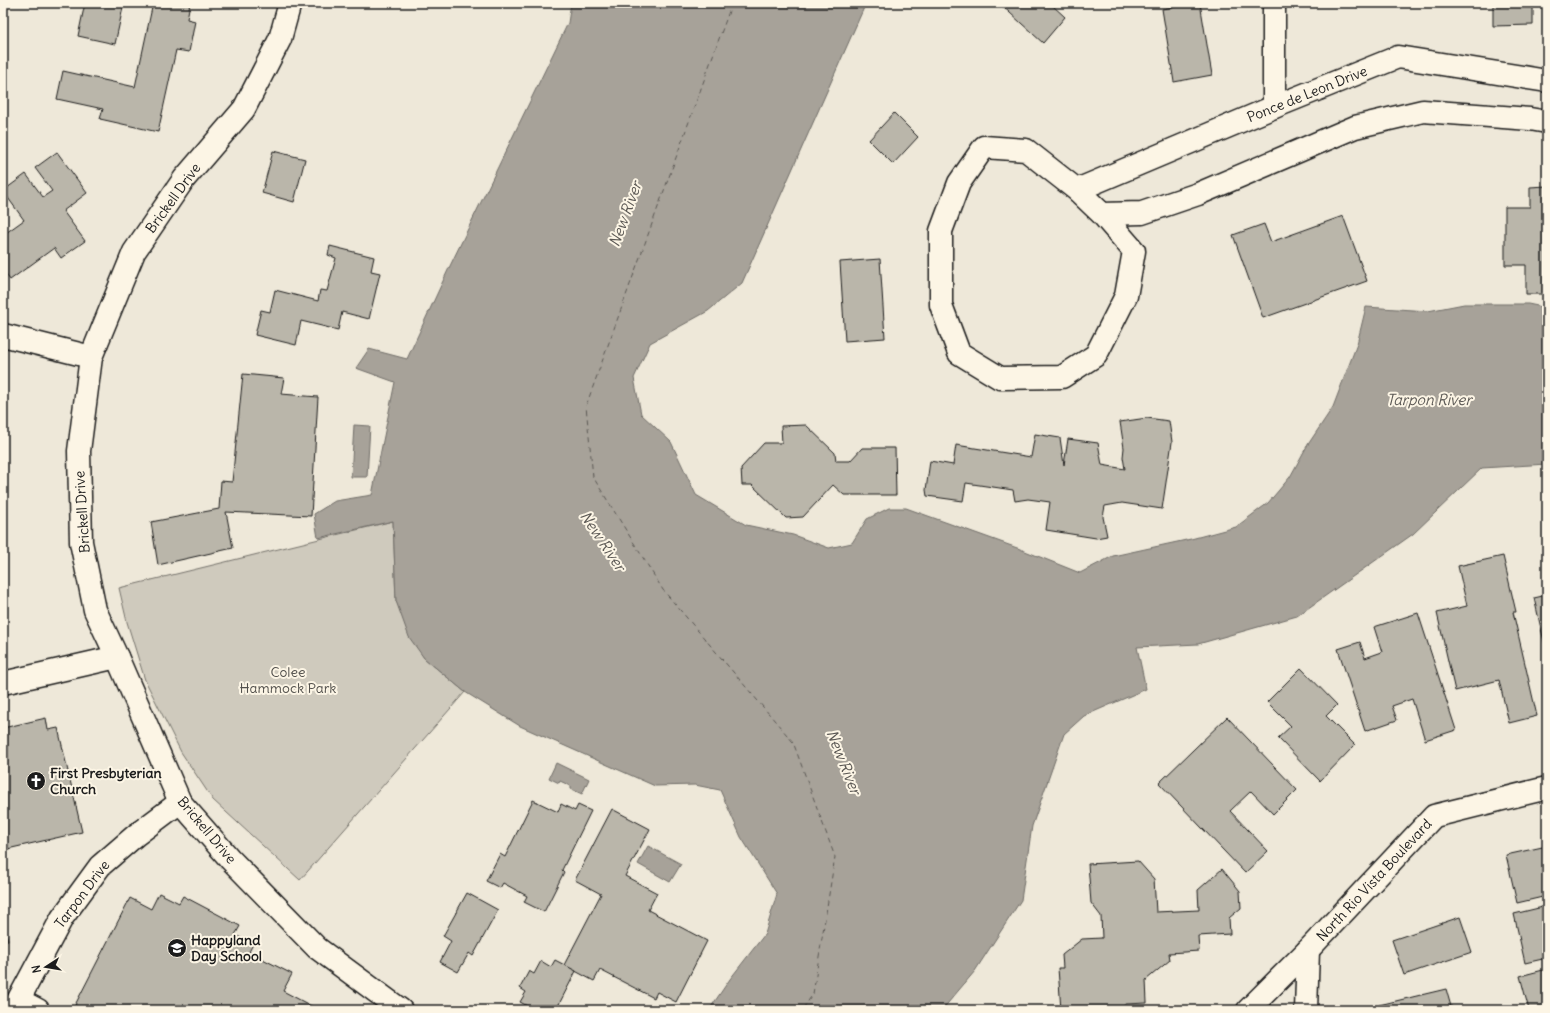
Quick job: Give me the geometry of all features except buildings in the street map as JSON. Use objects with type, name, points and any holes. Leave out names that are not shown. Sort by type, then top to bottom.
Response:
[{"type":"street","name":"Brickell Drive","points":[[290,3],[280,39],[244,109],[184,179],[134,252],[91,357],[79,451],[81,542],[95,610],[180,802],[230,859],[317,948],[401,1010]]},
{"type":"street","points":[[1274,3],[1274,107]]},
{"type":"street","name":"Ponce de Leon Drive","points":[[1077,190],[1274,107],[1398,57],[1547,81]]},
{"type":"street","points":[[1102,214],[1142,213],[1198,194],[1355,127],[1423,111],[1530,118],[1547,122]]},
{"type":"street","points":[[984,147],[1026,150],[1077,190],[1102,214],[1134,251],[1126,296],[1096,355],[1062,377],[1000,378],[960,353],[941,305],[941,231],[959,183],[984,147]]},
{"type":"street","points":[[3,334],[91,357]]},
{"type":"street","points":[[3,683],[117,657]]},
{"type":"street","name":"North Rio Vista Boulevard","points":[[1248,1010],[1308,950],[1434,816],[1547,788]]},
{"type":"street","name":"Tarpon Drive","points":[[23,1007],[62,918],[100,866],[136,835],[180,802]]},
{"type":"street","points":[[1306,1010],[1308,950]]},
{"type":"green space","name":"Colee Hammock Park","points":[[393,521],[396,601],[424,658],[465,692],[300,880],[213,800],[181,752],[145,680],[127,622],[119,588]]},
{"type":"water","points":[[571,3],[866,3],[742,283],[708,311],[650,343],[634,378],[641,414],[671,442],[696,495],[746,525],[793,535],[829,548],[852,543],[867,519],[889,508],[906,508],[1020,549],[1080,573],[1113,556],[1191,539],[1236,527],[1268,503],[1290,477],[1307,446],[1333,407],[1357,344],[1366,307],[1428,311],[1464,304],[1528,304],[1547,308],[1547,464],[1482,468],[1413,534],[1297,616],[1198,644],[1137,647],[1146,689],[1084,716],[1064,734],[1032,826],[1021,900],[975,971],[942,1010],[709,1010],[730,979],[765,934],[777,894],[741,837],[720,790],[695,785],[655,786],[520,726],[465,692],[424,658],[409,637],[396,601],[393,521],[318,538],[314,514],[335,501],[372,495],[395,382],[356,368],[369,349],[407,359],[449,268],[568,23]]},
{"type":"water","points":[[354,425],[370,426],[367,477],[351,477]]},
{"type":"water","points":[[556,763],[589,779],[582,794],[571,789],[571,786],[560,781],[559,783],[549,778]]},
{"type":"water","points":[[648,846],[681,864],[670,882],[638,864]]},
{"type":"ferry route","points":[[732,3],[586,406],[593,477],[663,590],[793,742],[835,857],[813,994],[802,1010]]},
{"type":"place","name":"First Presbyterian Church","points":[[36,781]]},
{"type":"place","name":"Happyland Day School","points":[[177,948]]},
{"type":"water label","name":"New River","points":[[625,214]]},
{"type":"water label","name":"Tarpon River","points":[[1429,399]]},
{"type":"water label","name":"New River","points":[[603,541]]},
{"type":"water label","name":"New River","points":[[844,762]]}]
